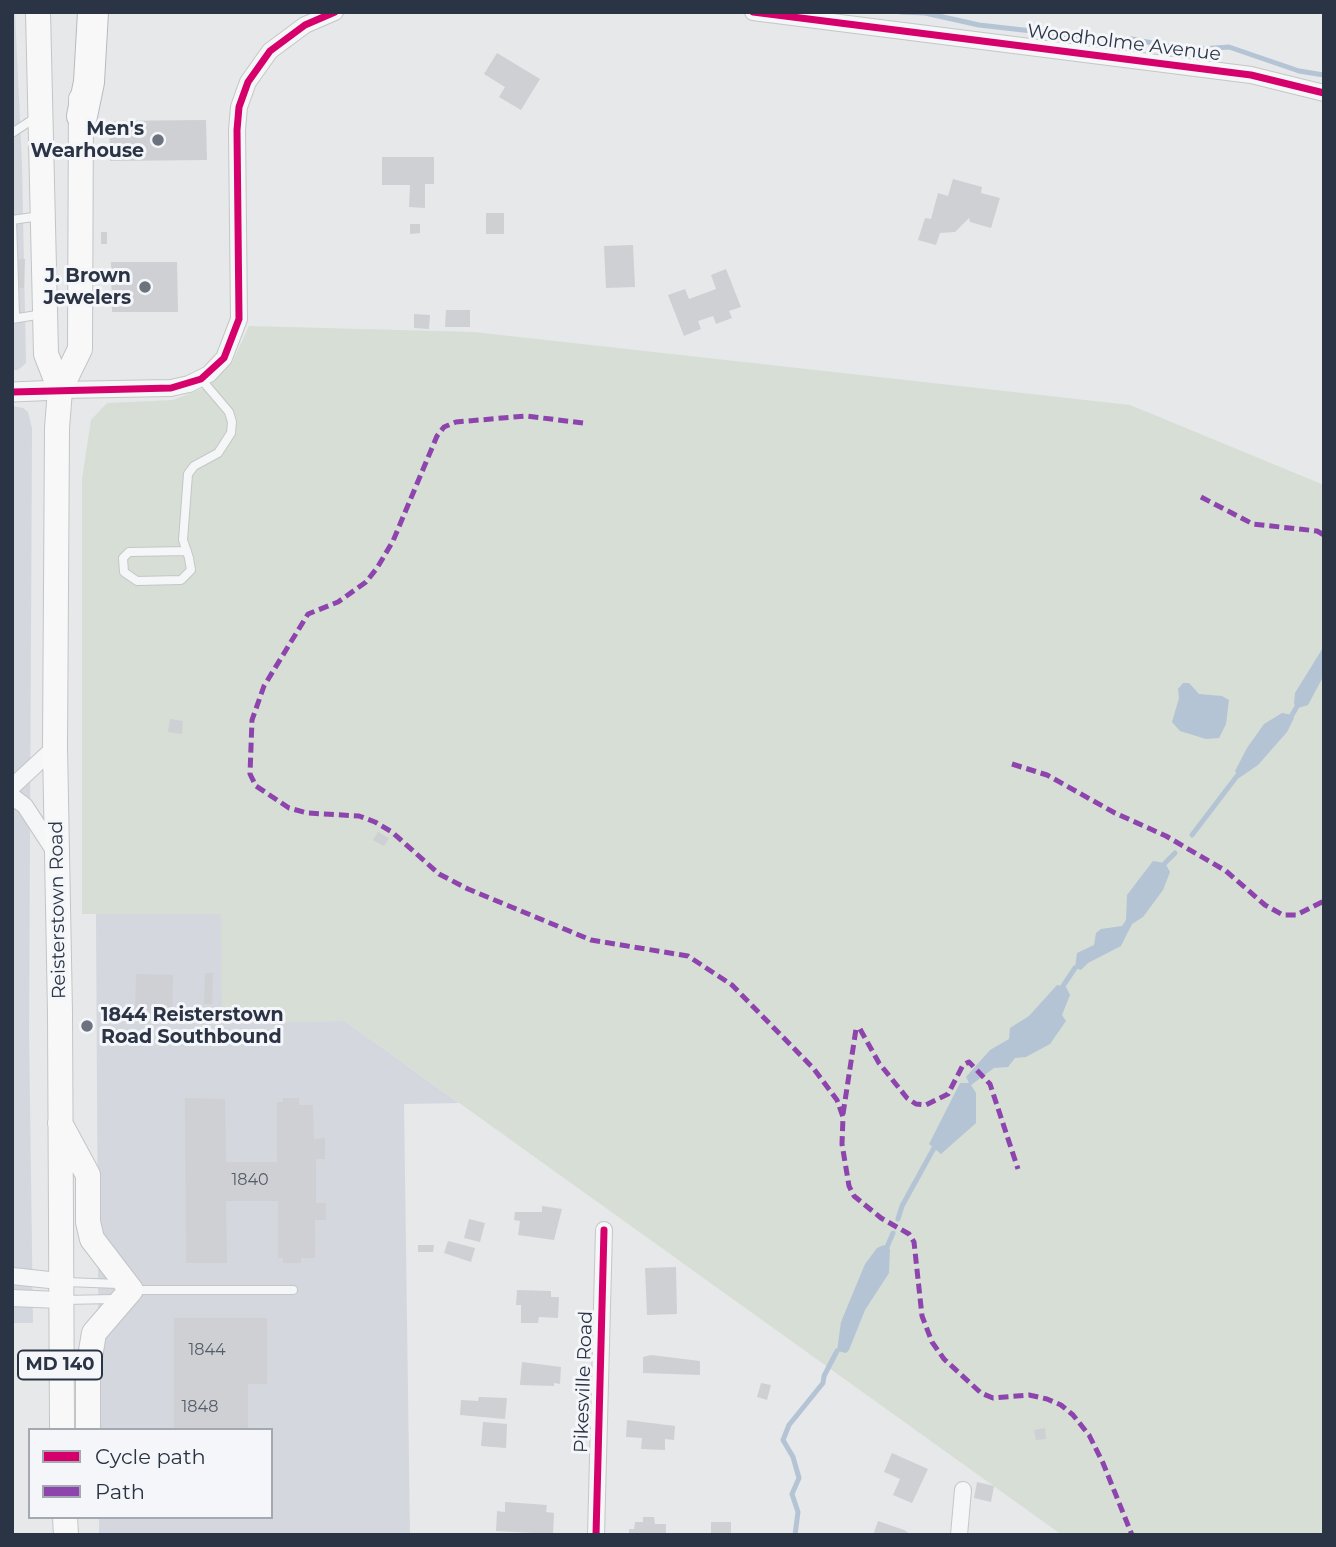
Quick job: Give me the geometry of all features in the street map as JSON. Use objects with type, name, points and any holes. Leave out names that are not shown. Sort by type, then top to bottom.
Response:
[{"type":"highway","points":[[82,116],[89,82],[93,12]]},
{"type":"main road","name":"Reisterstown Road","points":[[38,12],[46,354],[60,390],[55,747],[62,1428]]},
{"type":"main road","name":"Reisterstown Road","points":[[60,390],[80,349],[82,116],[78,12]]},
{"type":"main road","points":[[59,1121],[88,1175],[88,1222],[92,1239],[131,1290],[94,1333],[88,1369],[88,1428]]},
{"type":"street","points":[[12,392],[172,388],[201,379],[230,350],[239,319],[237,130],[248,82],[257,66],[286,37],[335,12]]},
{"type":"street","name":"Woodholme Avenue","points":[[753,12],[1242,73],[1324,93]]},
{"type":"street","points":[[12,787],[55,747]]},
{"type":"street","points":[[12,796],[25,806],[56,855]]},
{"type":"street","name":"Pikesville Road","points":[[596,1535],[604,1230]]},
{"type":"street","points":[[12,1276],[59,1291]]},
{"type":"street","points":[[12,1298],[59,1291]]},
{"type":"street","points":[[960,1535],[962,1490]]},
{"type":"lane","points":[[12,133],[42,112]]},
{"type":"lane","points":[[43,215],[12,220],[14,317],[45,314]]},
{"type":"lane","points":[[187,551],[129,552],[123,558],[124,572],[137,582],[181,580],[188,576],[191,570],[187,551],[183,540],[183,510],[188,474],[194,466],[218,453],[232,433],[229,412],[201,379]]},
{"type":"lane","points":[[59,1291],[115,1282],[131,1290],[293,1290]]},
{"type":"lane","points":[[59,1291],[112,1300],[131,1290]]},
{"type":"shaded area","points":[[12,12],[15,12],[22,165],[26,363],[18,370],[12,370]]},
{"type":"shaded area","points":[[249,326],[474,332],[1130,405],[1324,485],[1324,1535],[1062,1535],[345,1021],[222,1022],[221,914],[82,914],[82,479],[91,420],[107,403],[173,400],[204,388],[232,363]]},
{"type":"shaded area","points":[[12,406],[28,412],[32,428],[29,1033],[33,1323],[12,1323]]},
{"type":"shaded area","points":[[96,914],[222,914],[222,1022],[345,1021],[459,1103],[404,1104],[410,1535],[99,1535],[99,1519],[273,1519],[273,1428],[99,1428]]},
{"type":"water","points":[[1324,646],[1324,675],[1308,705],[1298,708],[1294,704],[1295,693]]},
{"type":"water","points":[[1183,683],[1189,683],[1199,694],[1222,696],[1229,700],[1226,724],[1219,738],[1206,739],[1180,731],[1172,722],[1179,698],[1178,689]]},
{"type":"water","points":[[1282,713],[1294,718],[1287,732],[1258,765],[1239,778],[1235,771],[1247,748],[1264,724]]},
{"type":"water","points":[[1153,861],[1165,863],[1170,872],[1163,890],[1143,917],[1132,924],[1121,946],[1088,963],[1081,970],[1075,968],[1077,953],[1094,945],[1096,933],[1101,929],[1122,926],[1126,920],[1127,895]]},
{"type":"water","points":[[1057,985],[1066,987],[1070,995],[1062,1015],[1066,1021],[1050,1044],[1026,1057],[1015,1058],[1008,1067],[994,1068],[971,1085],[976,1093],[976,1123],[941,1154],[929,1144],[960,1083],[969,1083],[966,1077],[990,1050],[1009,1039],[1010,1028],[1029,1016]]},
{"type":"water","points":[[884,1245],[890,1249],[889,1273],[865,1310],[849,1350],[846,1353],[837,1351],[841,1322],[865,1264],[877,1248]]},
{"type":"building","points":[[497,53],[540,79],[521,110],[499,97],[505,87],[484,74]]},
{"type":"building","name":"Men's Wearhouse","points":[[206,120],[207,160],[110,161],[109,121]]},
{"type":"building","points":[[382,157],[434,157],[434,184],[425,184],[425,208],[409,207],[410,185],[382,185]]},
{"type":"building","points":[[953,179],[982,187],[981,193],[1000,198],[991,228],[970,222],[969,218],[955,232],[940,233],[936,245],[918,240],[925,218],[931,219],[938,193],[948,196]]},
{"type":"building","points":[[486,213],[504,213],[504,234],[486,234]]},
{"type":"building","points":[[410,224],[420,224],[420,233],[410,234]]},
{"type":"building","points":[[101,232],[107,232],[107,244],[101,244]]},
{"type":"building","points":[[633,245],[635,287],[606,288],[604,246]]},
{"type":"building","points":[[12,259],[25,259],[24,288],[12,288]]},
{"type":"building","name":"J. Brown Jewelers","points":[[111,262],[177,262],[178,312],[112,312]]},
{"type":"building","points":[[726,269],[741,307],[729,311],[732,318],[716,324],[713,316],[698,321],[701,329],[684,336],[668,295],[685,289],[689,299],[716,289],[711,275]]},
{"type":"building","points":[[446,310],[470,310],[470,327],[445,327]]},
{"type":"building","points":[[414,314],[430,315],[429,329],[414,328]]},
{"type":"building","points":[[170,719],[183,721],[182,734],[168,732]]},
{"type":"building","points":[[378,832],[389,838],[384,846],[373,840]]},
{"type":"building","points":[[205,973],[213,973],[212,1004],[204,1004]]},
{"type":"building","points":[[136,974],[173,975],[172,1015],[135,1014]]},
{"type":"building","points":[[185,1098],[225,1099],[226,1162],[277,1162],[277,1102],[283,1102],[283,1098],[299,1098],[299,1105],[313,1105],[314,1139],[325,1138],[325,1159],[316,1159],[316,1203],[326,1203],[326,1220],[315,1220],[315,1258],[301,1258],[301,1263],[283,1263],[283,1258],[278,1258],[278,1201],[226,1201],[227,1263],[186,1263]]},
{"type":"building","points":[[542,1206],[562,1209],[554,1240],[518,1235],[520,1221],[514,1220],[515,1212],[542,1212]]},
{"type":"building","points":[[469,1219],[485,1223],[480,1242],[464,1238]]},
{"type":"building","points":[[448,1241],[475,1248],[471,1262],[444,1253]]},
{"type":"building","points":[[418,1245],[434,1245],[433,1252],[418,1252]]},
{"type":"building","points":[[676,1267],[677,1314],[647,1315],[645,1268]]},
{"type":"building","points":[[517,1290],[551,1291],[551,1297],[559,1297],[558,1318],[539,1317],[538,1323],[521,1323],[521,1305],[516,1305]]},
{"type":"building","points":[[174,1318],[267,1318],[267,1384],[248,1384],[248,1428],[174,1428]]},
{"type":"building","points":[[651,1355],[700,1361],[700,1375],[643,1373],[643,1357]]},
{"type":"building","points":[[522,1362],[561,1367],[560,1384],[520,1385]]},
{"type":"building","points":[[761,1383],[771,1385],[767,1400],[757,1397]]},
{"type":"building","points":[[479,1397],[507,1398],[505,1419],[460,1415],[461,1400],[478,1401]]},
{"type":"building","points":[[627,1420],[675,1426],[674,1440],[665,1439],[665,1450],[641,1449],[642,1438],[626,1437]]},
{"type":"building","points":[[483,1422],[507,1424],[506,1448],[481,1446]]},
{"type":"building","points":[[1045,1428],[1046,1439],[1036,1440],[1034,1430]]},
{"type":"building","points":[[892,1453],[928,1469],[912,1503],[893,1495],[900,1479],[884,1472]]},
{"type":"building","points":[[977,1482],[994,1486],[991,1502],[974,1498]]},
{"type":"building","points":[[505,1502],[547,1505],[546,1512],[554,1513],[553,1534],[496,1531],[497,1511],[505,1512]]},
{"type":"building","points":[[643,1517],[654,1517],[655,1524],[666,1524],[666,1535],[629,1535],[629,1529],[634,1529],[635,1522],[643,1522]]},
{"type":"building","points":[[878,1521],[904,1530],[912,1535],[873,1535]]},
{"type":"building","points":[[711,1522],[731,1522],[731,1535],[711,1535]]},
{"type":"waterway","points":[[901,12],[925,13],[979,25],[1076,36],[1132,39],[1187,50],[1229,47],[1299,71],[1324,75]]},
{"type":"waterway","points":[[1292,715],[1299,703]]},
{"type":"waterway","points":[[1192,835],[1237,776]]},
{"type":"waterway","points":[[1165,863],[1175,853]]},
{"type":"waterway","points":[[1063,986],[1075,968]]},
{"type":"waterway","points":[[898,1219],[902,1206],[934,1148]]},
{"type":"waterway","points":[[887,1247],[893,1233]]},
{"type":"waterway","points":[[795,1535],[798,1512],[792,1494],[799,1478],[793,1457],[783,1440],[789,1425],[823,1383],[837,1351]]},
{"type":"marked path","points":[[583,423],[526,416],[456,422],[444,427],[437,436],[393,541],[377,568],[366,582],[338,602],[308,614],[264,686],[252,720],[250,774],[256,786],[289,808],[307,813],[359,816],[375,822],[392,832],[439,874],[468,889],[591,940],[688,956],[732,985],[814,1069],[837,1100],[843,1117],[842,1144],[849,1186],[854,1196],[881,1218],[909,1234],[914,1242],[922,1316],[932,1342],[944,1359],[981,1393],[993,1398],[1029,1395],[1047,1399],[1061,1405],[1073,1415],[1089,1435],[1103,1463],[1132,1535]]},
{"type":"marked path","points":[[1201,497],[1253,524],[1317,531],[1324,535]]},
{"type":"marked path","points":[[1012,764],[1047,775],[1115,813],[1166,836],[1226,871],[1265,905],[1283,915],[1296,915],[1324,901]]},
{"type":"marked path","points":[[843,1114],[856,1029],[860,1029],[879,1063],[907,1098],[916,1104],[926,1105],[948,1094],[963,1065],[969,1062],[990,1084],[1018,1169]]},
{"type":"cycle path","points":[[12,392],[171,388],[201,379],[224,358],[239,319],[239,107],[248,82],[270,51],[305,25],[335,12]]},
{"type":"cycle path","points":[[753,12],[1251,75],[1324,93]]},
{"type":"cycle path","points":[[596,1535],[604,1230]]},
{"type":"place","name":"Men's Wearhouse","points":[[158,140]]},
{"type":"place","name":"J. Brown Jewelers","points":[[145,287]]},
{"type":"place","name":"1844 Reisterstown Road Southbound","points":[[87,1026]]}]
